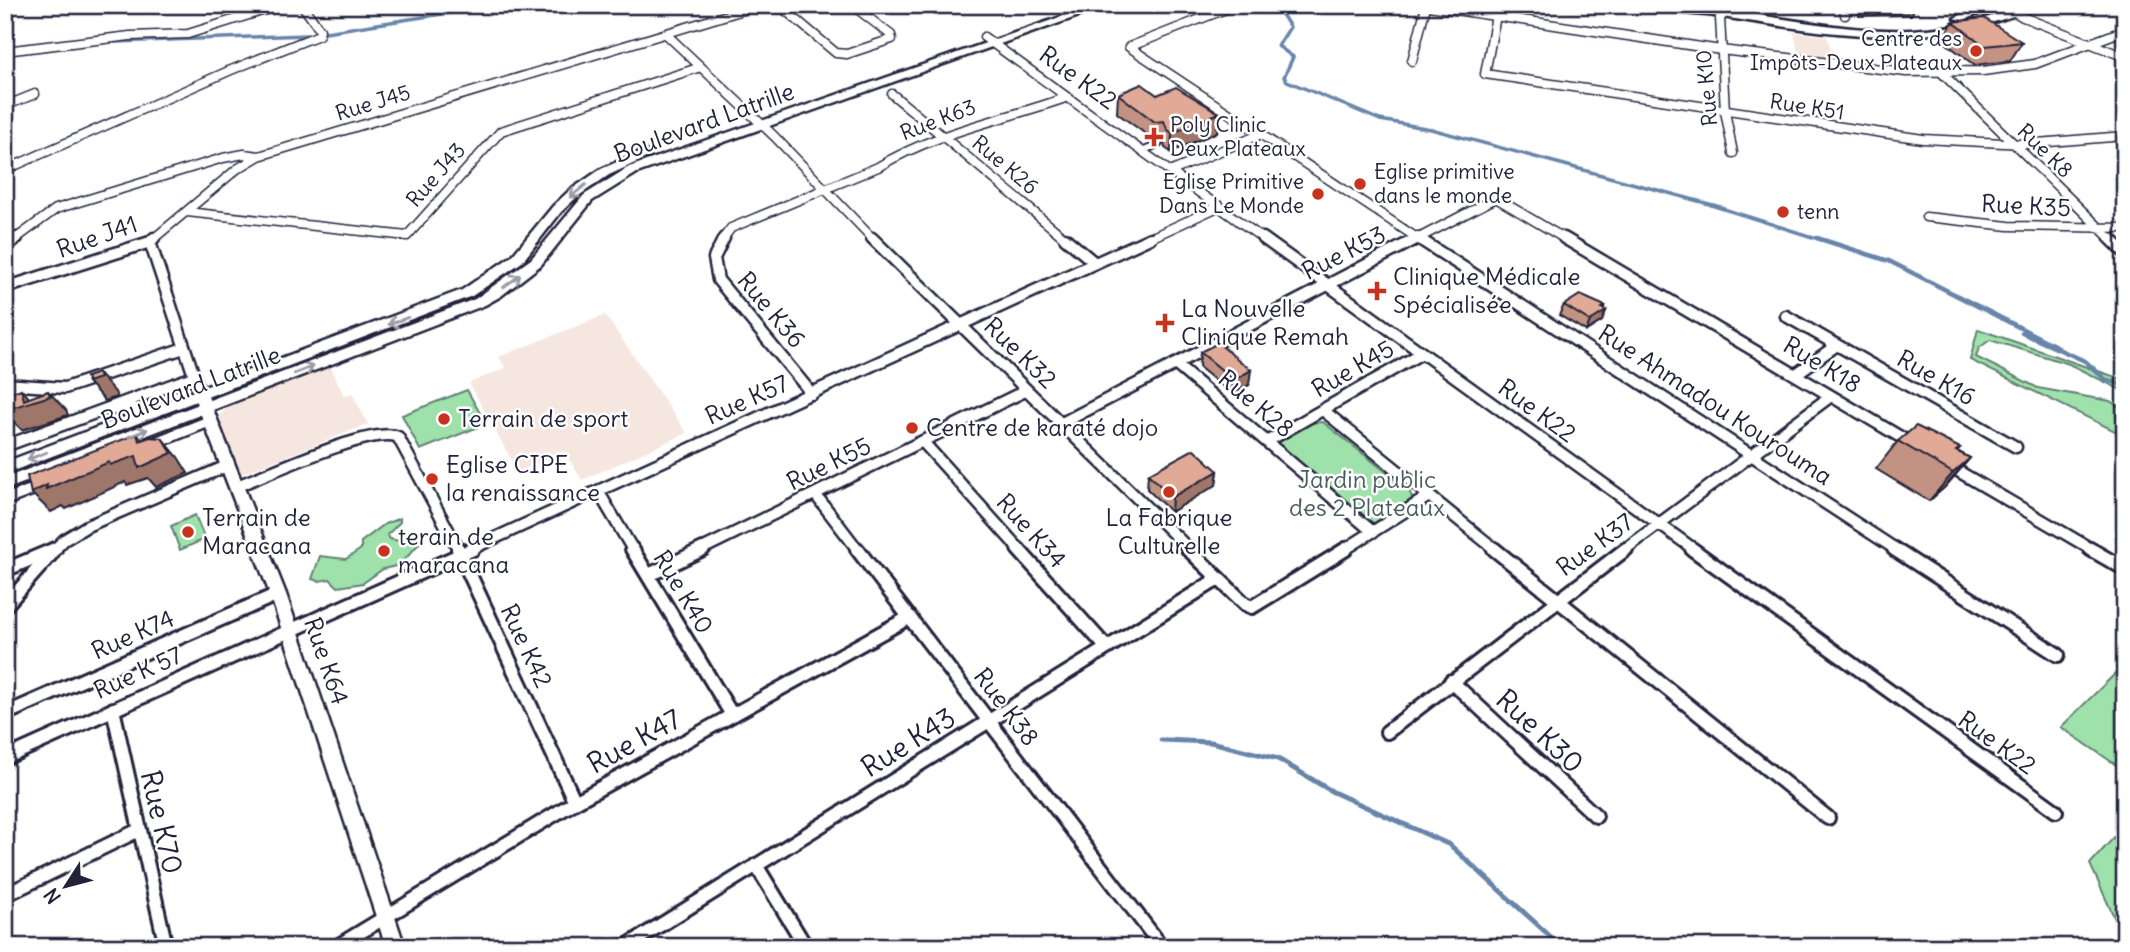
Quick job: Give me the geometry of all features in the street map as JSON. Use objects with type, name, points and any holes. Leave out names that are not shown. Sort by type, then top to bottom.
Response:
[{"type":"main road","name":"Boulevard Latrille","points":[[989,41],[1064,8],[1077,5]]},
{"type":"main road","points":[[1659,5],[1897,25],[1932,23],[1971,15],[1997,5]]},
{"type":"main road","points":[[1719,10],[1839,29],[1904,32],[1959,28],[2032,5]]},
{"type":"main road","name":"Boulevard Latrille","points":[[5,484],[205,408],[467,293],[517,259],[557,209],[596,177],[644,154],[757,121],[989,41],[1102,6]]},
{"type":"main road","name":"Boulevard Latrille","points":[[5,468],[162,409],[205,408]]},
{"type":"street","points":[[5,51],[130,36],[188,34],[281,5]]},
{"type":"street","points":[[5,170],[231,70],[319,35],[320,30],[302,5]]},
{"type":"street","name":"Rue J45","points":[[5,247],[56,209],[223,158],[244,154],[259,156],[760,5]]},
{"type":"street","points":[[779,5],[835,53],[847,54],[892,39],[891,35],[852,5]]},
{"type":"street","name":"Rue Ahmadou Kourouma","points":[[1236,5],[1129,47],[1259,135],[2058,655]]},
{"type":"street","points":[[1496,17],[1498,5]]},
{"type":"street","points":[[1844,5],[1847,19]]},
{"type":"street","points":[[2003,5],[2125,57]]},
{"type":"street","points":[[1412,61],[1424,6],[1867,69],[1942,73],[2035,64],[2125,30]]},
{"type":"street","name":"Rue K10","points":[[1719,10],[1725,111],[1733,153]]},
{"type":"street","name":"Rue K51","points":[[1496,17],[1485,74],[1900,138],[2013,144],[2071,142],[2125,136]]},
{"type":"street","name":"Rue K32","points":[[666,34],[1245,604],[1252,607],[1373,532]]},
{"type":"street","name":"Rue K22","points":[[989,41],[2056,811]]},
{"type":"street","name":"Rue J43","points":[[187,212],[407,236],[501,131],[701,67]]},
{"type":"street","name":"Rue K8","points":[[1942,73],[2125,253]]},
{"type":"street","points":[[5,106],[34,94]]},
{"type":"street","name":"Rue K26","points":[[892,94],[1095,263]]},
{"type":"street","name":"Rue K63","points":[[824,189],[942,136],[983,121],[1015,116],[1068,97]]},
{"type":"street","points":[[1172,171],[1259,135]]},
{"type":"street","points":[[1143,151],[1159,144]]},
{"type":"street","name":"Rue J41","points":[[5,288],[150,242],[237,169],[259,156]]},
{"type":"street","name":"Rue K36","points":[[812,394],[718,279],[712,263],[718,246],[737,223],[824,189]]},
{"type":"street","name":"Rue K53","points":[[1062,423],[1496,198]]},
{"type":"street","name":"Rue K18","points":[[1496,198],[1924,451]]},
{"type":"street","name":"Rue K57","points":[[289,630],[461,554],[1220,206]]},
{"type":"street","name":"Rue K35","points":[[1926,217],[2009,226],[2125,228]]},
{"type":"street","points":[[147,446],[205,408],[150,242]]},
{"type":"street","name":"Rue K16","points":[[1786,316],[2015,447]]},
{"type":"street","points":[[1796,374],[1837,345]]},
{"type":"street","points":[[5,384],[65,388],[184,348]]},
{"type":"street","name":"Rue K45","points":[[1268,441],[1422,353]]},
{"type":"street","name":"Rue K28","points":[[1175,364],[1373,532]]},
{"type":"street","points":[[5,446],[193,377]]},
{"type":"street","name":"Rue K55","points":[[649,575],[1027,390]]},
{"type":"street","name":"Rue K37","points":[[1387,732],[1557,600],[1831,396]]},
{"type":"street","name":"Rue K64","points":[[205,408],[278,594],[397,947]]},
{"type":"street","points":[[105,410],[162,409]]},
{"type":"street","points":[[1324,411],[1828,818]]},
{"type":"street","name":"Rue K42","points":[[237,486],[362,439],[390,433],[398,437],[461,554],[575,802]]},
{"type":"street","name":"Rue K34","points":[[923,442],[1107,648]]},
{"type":"street","points":[[45,484],[93,450]]},
{"type":"street","points":[[1936,458],[2125,569]]},
{"type":"street","points":[[5,606],[64,540],[87,526],[229,465]]},
{"type":"street","points":[[5,500],[58,480]]},
{"type":"street","name":"Rue K40","points":[[598,491],[732,715]]},
{"type":"street","name":"Rue K38","points":[[815,494],[1162,947]]},
{"type":"street","points":[[1373,532],[1429,496]]},
{"type":"street","points":[[5,570],[53,551]]},
{"type":"street","name":"Rue K43","points":[[625,947],[1218,579]]},
{"type":"street","name":"Rue K74","points":[[5,714],[278,594]]},
{"type":"street","name":"Rue K47","points":[[337,947],[575,802],[910,617]]},
{"type":"street","name":"Rue K 57","points":[[5,758],[289,630]]},
{"type":"street","name":"Rue K30","points":[[1451,681],[1596,816]]},
{"type":"street","name":"Rue K70","points":[[113,709],[166,947]]},
{"type":"street","points":[[5,895],[139,830]]},
{"type":"street","points":[[756,865],[807,947]]},
{"type":"shaded area","points":[[1794,32],[1827,36],[1835,62],[1799,57]]},
{"type":"shaded area","points":[[605,315],[687,433],[582,480],[564,451],[518,472],[469,383],[506,368],[499,357]]},
{"type":"shaded area","points":[[330,366],[344,396],[352,393],[368,424],[241,474],[219,416],[231,404]]},
{"type":"green space","points":[[1978,329],[2121,379],[2125,382],[2125,392],[2069,364],[1990,340],[1979,348],[1976,357],[2038,388],[2110,401],[2125,411],[2125,436],[1970,360]]},
{"type":"green space","name":"Terrain de sport","points":[[467,390],[486,424],[420,450],[402,415]]},
{"type":"green space","name":"Jardin public des 2 Plateaux","points":[[1323,422],[1409,490],[1412,498],[1410,501],[1373,525],[1275,444],[1309,423]]},
{"type":"green space","name":"Terrain de Maracana","points":[[195,515],[205,539],[180,550],[171,526]]},
{"type":"green space","name":"terain de maracana","points":[[400,518],[400,522],[387,535],[390,539],[399,541],[419,530],[423,532],[424,538],[400,565],[383,569],[363,583],[338,587],[330,579],[312,579],[320,556],[346,559],[361,549],[361,542],[385,524]]},
{"type":"green space","points":[[2125,664],[2125,771],[2061,727]]},
{"type":"green space","points":[[2125,825],[2125,941],[2090,864]]},
{"type":"building","points":[[1863,5],[1915,5],[1916,6],[1864,7]]},
{"type":"building","points":[[1984,18],[2022,42],[1985,46],[1953,22]]},
{"type":"building","points":[[1142,84],[1157,95],[1176,87],[1219,113],[1172,133],[1164,121],[1155,122],[1118,94]]},
{"type":"building","points":[[1580,295],[1605,306],[1602,308],[1606,311],[1590,321],[1564,305]]},
{"type":"building","points":[[1218,343],[1251,370],[1234,380],[1200,352]]},
{"type":"building","points":[[98,373],[100,378],[88,382],[86,377]]},
{"type":"building","points":[[21,389],[24,400],[48,391],[50,396],[5,410],[5,395]]},
{"type":"building","points":[[1916,426],[1960,448],[1956,451],[1970,458],[1953,473],[1898,441]]},
{"type":"building","points":[[137,434],[139,441],[150,437],[162,438],[172,453],[139,468],[136,456],[110,465],[109,462],[31,493],[27,476]]},
{"type":"building","points":[[1194,449],[1218,471],[1172,497],[1148,474]]},
{"type":"waterway","points":[[319,33],[501,5]]},
{"type":"waterway","points":[[1276,5],[1290,27],[1278,46],[1293,57],[1284,77],[1287,81],[1380,120],[1431,129],[1724,208],[1711,205],[1822,240]]},
{"type":"waterway","points":[[115,42],[306,35]]},
{"type":"waterway","points":[[279,47],[307,36]]},
{"type":"waterway","points":[[32,154],[126,112]]},
{"type":"waterway","points":[[5,166],[17,160]]},
{"type":"waterway","points":[[1817,238],[1889,261],[2058,347],[2022,333],[2085,361],[2105,379],[2125,386]]},
{"type":"waterway","points":[[1161,740],[1211,742],[1278,759],[1333,792],[1450,845],[1562,947]]},
{"type":"place","name":"Centre des Impôts-Deux Plateaux","points":[[1976,51]]},
{"type":"place","name":"Poly Clinic Deux Plateaux","points":[[1154,137]]},
{"type":"place","name":"Eglise primitive dans le monde","points":[[1360,184]]},
{"type":"place","name":"Eglise Primitive Dans Le Monde","points":[[1318,194]]},
{"type":"place","name":"tenn","points":[[1783,212]]},
{"type":"place","name":"Clinique Médicale Spécialisée","points":[[1377,291]]},
{"type":"place","name":"La Nouvelle Clinique Remah","points":[[1165,323]]},
{"type":"place","name":"Terrain de sport","points":[[444,419]]},
{"type":"place","name":"Centre de karaté dojo","points":[[912,428]]},
{"type":"place","name":"Eglise CIPE la renaissance","points":[[432,479]]},
{"type":"place","name":"La Fabrique Culturelle","points":[[1169,492]]},
{"type":"place","name":"Terrain de Maracana","points":[[188,532]]},
{"type":"place","name":"terain de maracana","points":[[384,551]]}]
